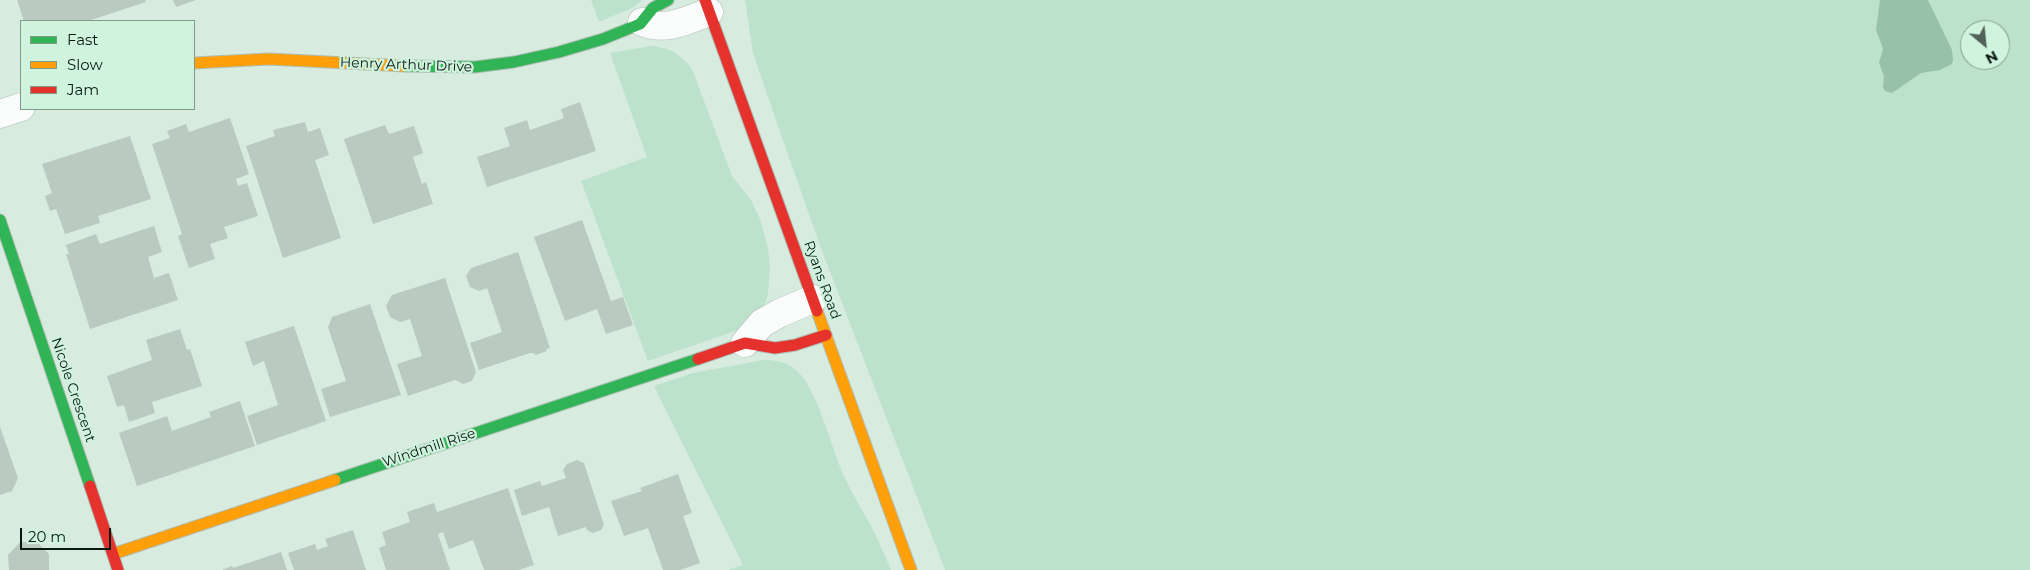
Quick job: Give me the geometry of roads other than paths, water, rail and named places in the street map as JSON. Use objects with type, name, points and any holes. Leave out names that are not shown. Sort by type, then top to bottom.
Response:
[{"type":"street","name":"Henry Arthur Drive","points":[[195,63],[264,59],[431,68],[475,67],[517,61],[563,50],[642,22],[649,12],[668,0]]},
{"type":"street","name":"Henry Arthur Drive","points":[[642,22],[651,26],[678,24],[707,6]]},
{"type":"street","name":"Ryans Road","points":[[707,6],[911,570]]},
{"type":"street","points":[[0,114],[20,107]]},
{"type":"street","name":"Nicole Crescent","points":[[0,220],[118,570]]},
{"type":"street","name":"Windmill Rise","points":[[745,343],[762,324],[780,313],[813,299]]},
{"type":"street","name":"Windmill Rise","points":[[113,554],[745,343],[775,348],[795,345],[826,335]]}]
